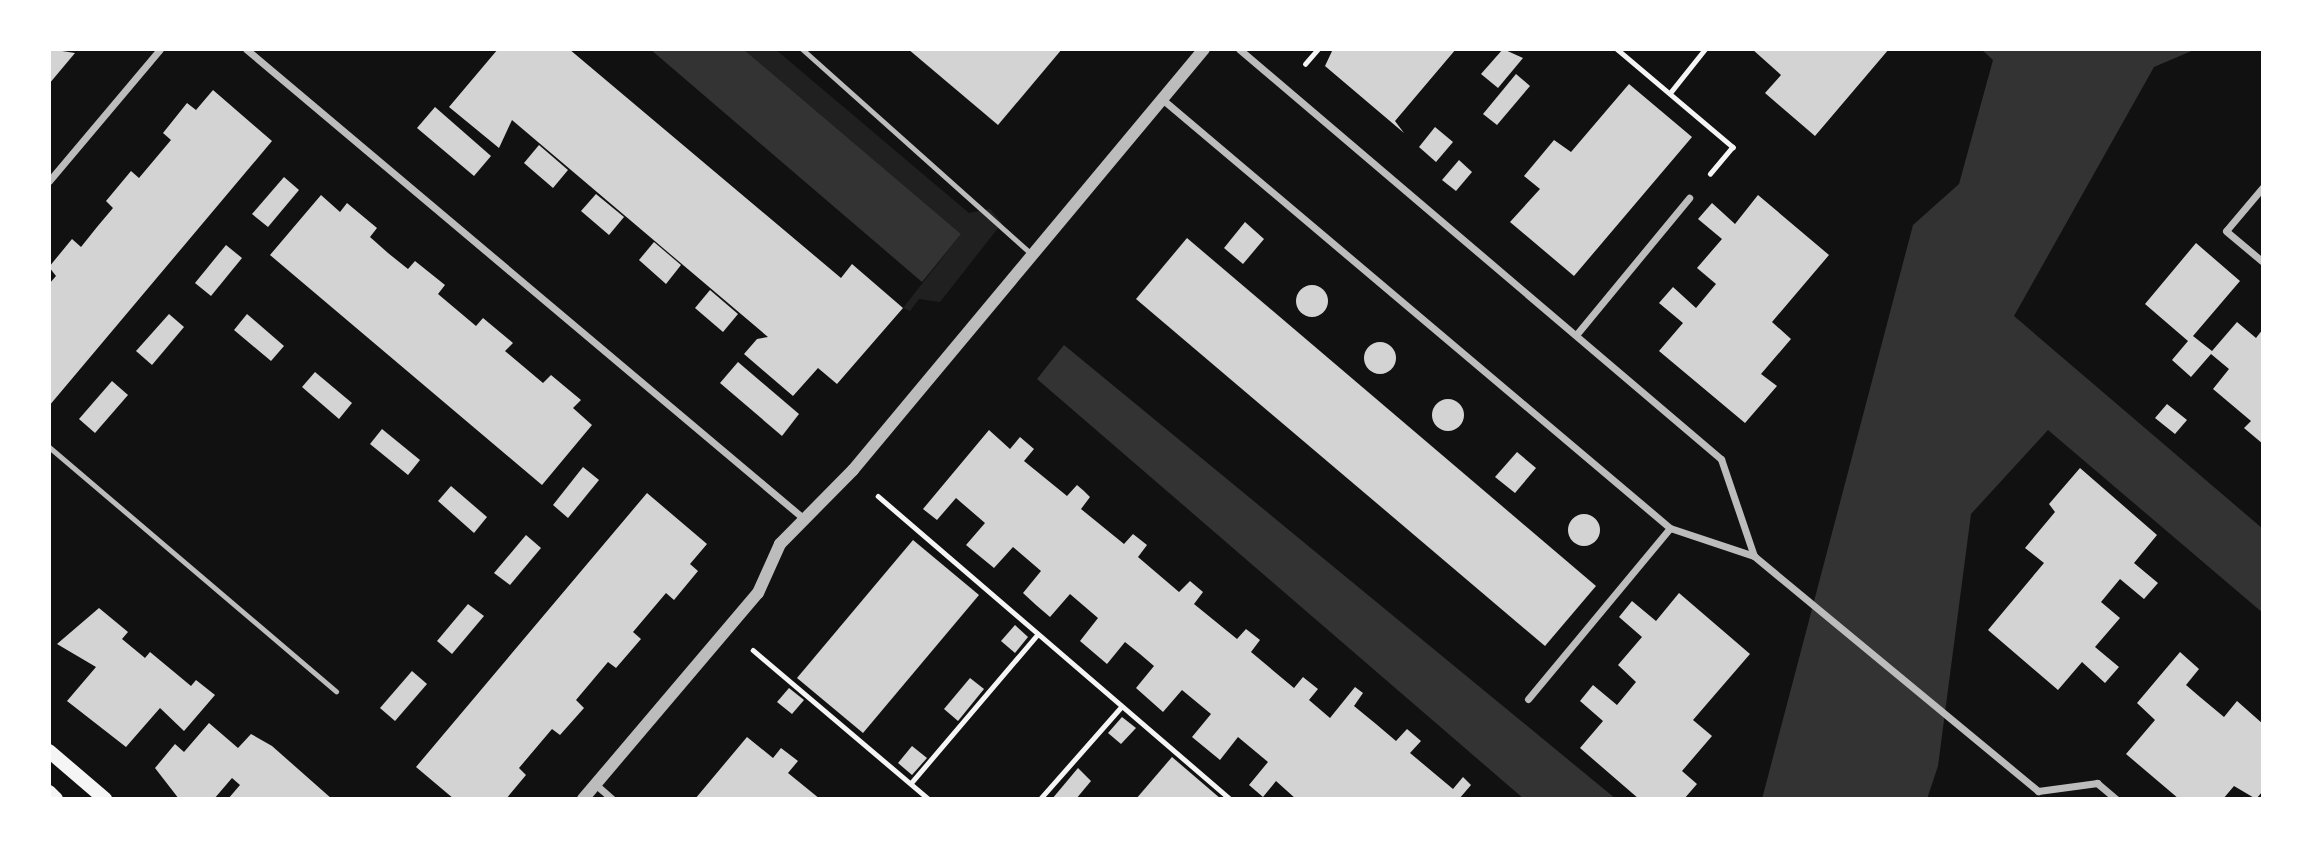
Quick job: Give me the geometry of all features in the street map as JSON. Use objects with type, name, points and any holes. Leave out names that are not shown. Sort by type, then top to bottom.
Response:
[{"type":"main road","points":[[49,751],[105,799]]},
{"type":"main road","points":[[49,792],[56,799]]},
{"type":"street","points":[[49,181],[160,49]]},
{"type":"street","points":[[246,49],[803,518]]},
{"type":"street","points":[[583,799],[758,593],[780,544],[853,470],[955,344],[1204,49]]},
{"type":"street","points":[[1239,49],[1721,459],[1754,556]]},
{"type":"street","points":[[1162,98],[1670,528],[1754,556],[2038,795],[2097,783],[2116,799]]},
{"type":"street","points":[[2263,187],[2226,230],[2263,262]]},
{"type":"street","points":[[1576,335],[1689,198]]},
{"type":"street","points":[[1528,699],[1670,528]]},
{"type":"street","points":[[595,783],[612,799]]},
{"type":"lane","points":[[802,49],[1032,255]]},
{"type":"lane","points":[[49,447],[336,691]]},
{"type":"path","points":[[1617,49],[1733,147],[1689,198]]},
{"type":"path","points":[[1670,93],[1705,49]]},
{"type":"path","points":[[853,470],[900,520],[1230,799]]},
{"type":"path","points":[[728,629],[929,799]]},
{"type":"path","points":[[911,783],[1037,635]]},
{"type":"path","points":[[1040,799],[1121,707]]},
{"type":"shaded area","points":[[650,49],[743,49],[961,234],[922,282]]},
{"type":"shaded area","points":[[743,49],[775,49],[969,213],[990,209],[1002,223],[940,302],[919,299],[910,311],[903,308],[961,234]]},
{"type":"shaded area","points":[[1981,49],[2196,49],[2154,67],[2014,316],[2263,529],[2263,613],[2048,430],[1971,514],[1938,766],[1927,799],[1762,799],[1913,225],[1959,184],[1993,60]]},
{"type":"shaded area","points":[[1064,345],[1616,799],[1524,799],[1037,379]]},
{"type":"building","points":[[49,49],[75,53],[49,84]]},
{"type":"building","points":[[498,49],[569,49],[841,278],[852,264],[903,308],[837,384],[818,368],[793,396],[744,354],[757,339],[768,337],[512,120],[499,148],[449,107]]},
{"type":"building","points":[[908,49],[1062,49],[998,125]]},
{"type":"building","points":[[1333,49],[1456,49],[1395,121],[1404,133],[1325,66]]},
{"type":"building","points":[[1503,49],[1523,58],[1498,88],[1481,74]]},
{"type":"building","points":[[1752,49],[1889,49],[1815,136],[1765,93],[1781,75]]},
{"type":"building","points":[[1516,74],[1530,86],[1497,125],[1483,114]]},
{"type":"building","points":[[1629,84],[1692,137],[1574,276],[1510,222],[1540,189],[1524,176],[1554,140],[1571,152]]},
{"type":"building","points":[[213,90],[272,141],[49,406],[49,284],[56,276],[49,267],[72,239],[81,247],[113,208],[106,201],[131,171],[139,178],[171,140],[163,133],[187,103],[196,110]]},
{"type":"building","points":[[435,107],[491,156],[474,176],[417,128]]},
{"type":"building","points":[[1435,127],[1453,142],[1436,162],[1419,147]]},
{"type":"building","points":[[539,145],[568,170],[553,188],[524,163]]},
{"type":"building","points":[[1459,160],[1472,172],[1456,191],[1442,180]]},
{"type":"building","points":[[284,177],[299,190],[268,227],[252,214]]},
{"type":"building","points":[[596,194],[624,217],[609,235],[581,211]]},
{"type":"building","points":[[321,195],[340,212],[347,203],[377,228],[370,237],[388,253],[408,269],[415,261],[445,285],[438,294],[476,326],[483,318],[513,343],[505,351],[543,383],[551,375],[581,400],[573,408],[592,425],[542,485],[270,255]]},
{"type":"building","points":[[1758,195],[1829,255],[1772,322],[1791,339],[1761,374],[1777,386],[1745,423],[1659,351],[1683,323],[1659,303],[1673,287],[1696,308],[1716,284],[1697,268],[1722,239],[1698,219],[1712,203],[1735,224]]},
{"type":"building","points":[[1245,222],[1264,239],[1243,264],[1224,248]]},
{"type":"building","points":[[1187,238],[1596,586],[1545,646],[1136,299]]},
{"type":"building","points":[[654,242],[681,265],[666,284],[639,260]]},
{"type":"building","points":[[2196,243],[2240,281],[2193,336],[2212,351],[2237,322],[2256,338],[2263,329],[2263,444],[2244,428],[2251,421],[2213,389],[2229,369],[2211,354],[2191,377],[2172,360],[2188,341],[2145,304]]},
{"type":"building","points":[[226,245],[242,258],[211,296],[195,283]]},
{"type":"building","points":[[1312,285],[1323,290],[1328,301],[1323,312],[1312,317],[1301,312],[1296,301],[1301,290]]},
{"type":"building","points":[[710,290],[738,314],[723,332],[695,308]]},
{"type":"building","points":[[169,314],[184,327],[152,365],[136,351]]},
{"type":"building","points":[[247,314],[284,346],[271,361],[234,330]]},
{"type":"building","points":[[1380,342],[1391,347],[1396,358],[1391,369],[1380,374],[1369,369],[1364,358],[1369,347]]},
{"type":"building","points":[[738,362],[799,414],[782,436],[720,383]]},
{"type":"building","points":[[315,372],[352,403],[339,419],[302,387]]},
{"type":"building","points":[[112,381],[128,395],[95,433],[79,419]]},
{"type":"building","points":[[1448,399],[1459,404],[1464,415],[1459,426],[1448,431],[1437,426],[1432,415],[1437,404]]},
{"type":"building","points":[[2167,404],[2187,420],[2175,434],[2155,418]]},
{"type":"building","points":[[382,429],[420,460],[408,475],[370,444]]},
{"type":"building","points":[[989,430],[1010,449],[1020,437],[1034,449],[1024,461],[1067,496],[1077,485],[1090,497],[1081,509],[1124,544],[1133,534],[1147,545],[1138,557],[1179,592],[1190,581],[1203,592],[1194,604],[1237,639],[1246,629],[1260,640],[1251,652],[1294,688],[1303,677],[1318,689],[1309,700],[1330,718],[1355,687],[1363,693],[1354,706],[1396,741],[1407,729],[1421,741],[1410,753],[1453,789],[1463,777],[1471,785],[1459,799],[1296,799],[1276,781],[1263,797],[1249,785],[1268,762],[1238,737],[1220,760],[1192,737],[1211,714],[1182,690],[1163,712],[1136,688],[1154,666],[1125,642],[1107,664],[1080,641],[1098,618],[1070,594],[1050,617],[1023,593],[1041,571],[1013,547],[994,568],[966,545],[985,523],[956,498],[937,520],[923,509]]},
{"type":"building","points":[[1517,452],[1536,468],[1515,493],[1495,477]]},
{"type":"building","points":[[583,467],[599,480],[568,518],[553,505]]},
{"type":"building","points":[[2080,468],[2157,535],[2134,563],[2158,583],[2144,599],[2120,579],[2101,602],[2120,618],[2095,647],[2119,667],[2105,683],[2082,662],[2058,690],[1988,630],[2044,563],[2025,548],[2055,512],[2049,504]]},
{"type":"building","points":[[451,486],[487,517],[474,533],[438,501]]},
{"type":"building","points":[[647,493],[707,544],[690,564],[698,571],[674,600],[666,593],[633,632],[641,639],[616,668],[608,662],[576,700],[584,708],[560,735],[552,729],[519,768],[526,775],[506,799],[454,799],[416,767]]},
{"type":"building","points":[[1584,514],[1595,519],[1600,530],[1595,541],[1584,546],[1573,541],[1568,530],[1573,519]]},
{"type":"building","points":[[526,535],[541,548],[510,585],[494,573]]},
{"type":"building","points":[[913,540],[979,595],[863,733],[797,678]]},
{"type":"building","points":[[1679,593],[1750,654],[1693,720],[1712,736],[1682,771],[1697,784],[1684,799],[1639,799],[1580,748],[1603,721],[1580,701],[1593,685],[1617,705],[1636,682],[1618,665],[1642,637],[1619,617],[1632,601],[1656,621]]},
{"type":"building","points":[[468,604],[484,616],[452,654],[437,641]]},
{"type":"building","points":[[99,608],[128,632],[122,639],[145,658],[150,652],[191,686],[196,680],[215,695],[184,731],[160,708],[126,747],[67,701],[96,667],[57,644]]},
{"type":"building","points":[[1015,625],[1028,637],[1015,653],[1001,641]]},
{"type":"building","points":[[2180,652],[2199,669],[2186,685],[2224,717],[2237,701],[2263,724],[2263,791],[2256,799],[2234,786],[2223,799],[2179,799],[2126,754],[2155,720],[2137,703]]},
{"type":"building","points":[[412,671],[427,684],[395,721],[380,708]]},
{"type":"building","points":[[970,678],[984,689],[958,721],[944,709]]},
{"type":"building","points":[[789,688],[804,700],[792,714],[777,702]]},
{"type":"building","points":[[1122,717],[1136,728],[1121,744],[1108,733]]},
{"type":"building","points":[[209,723],[238,748],[251,734],[272,746],[332,799],[228,799],[240,785],[232,778],[214,799],[179,799],[155,768],[175,744],[184,752]]},
{"type":"building","points":[[747,737],[773,758],[781,748],[798,761],[788,773],[820,799],[695,799]]},
{"type":"building","points":[[912,746],[927,758],[912,775],[898,763]]},
{"type":"building","points":[[1172,757],[1221,799],[1136,799]]},
{"type":"building","points":[[1078,768],[1091,781],[1076,799],[1052,799]]}]
